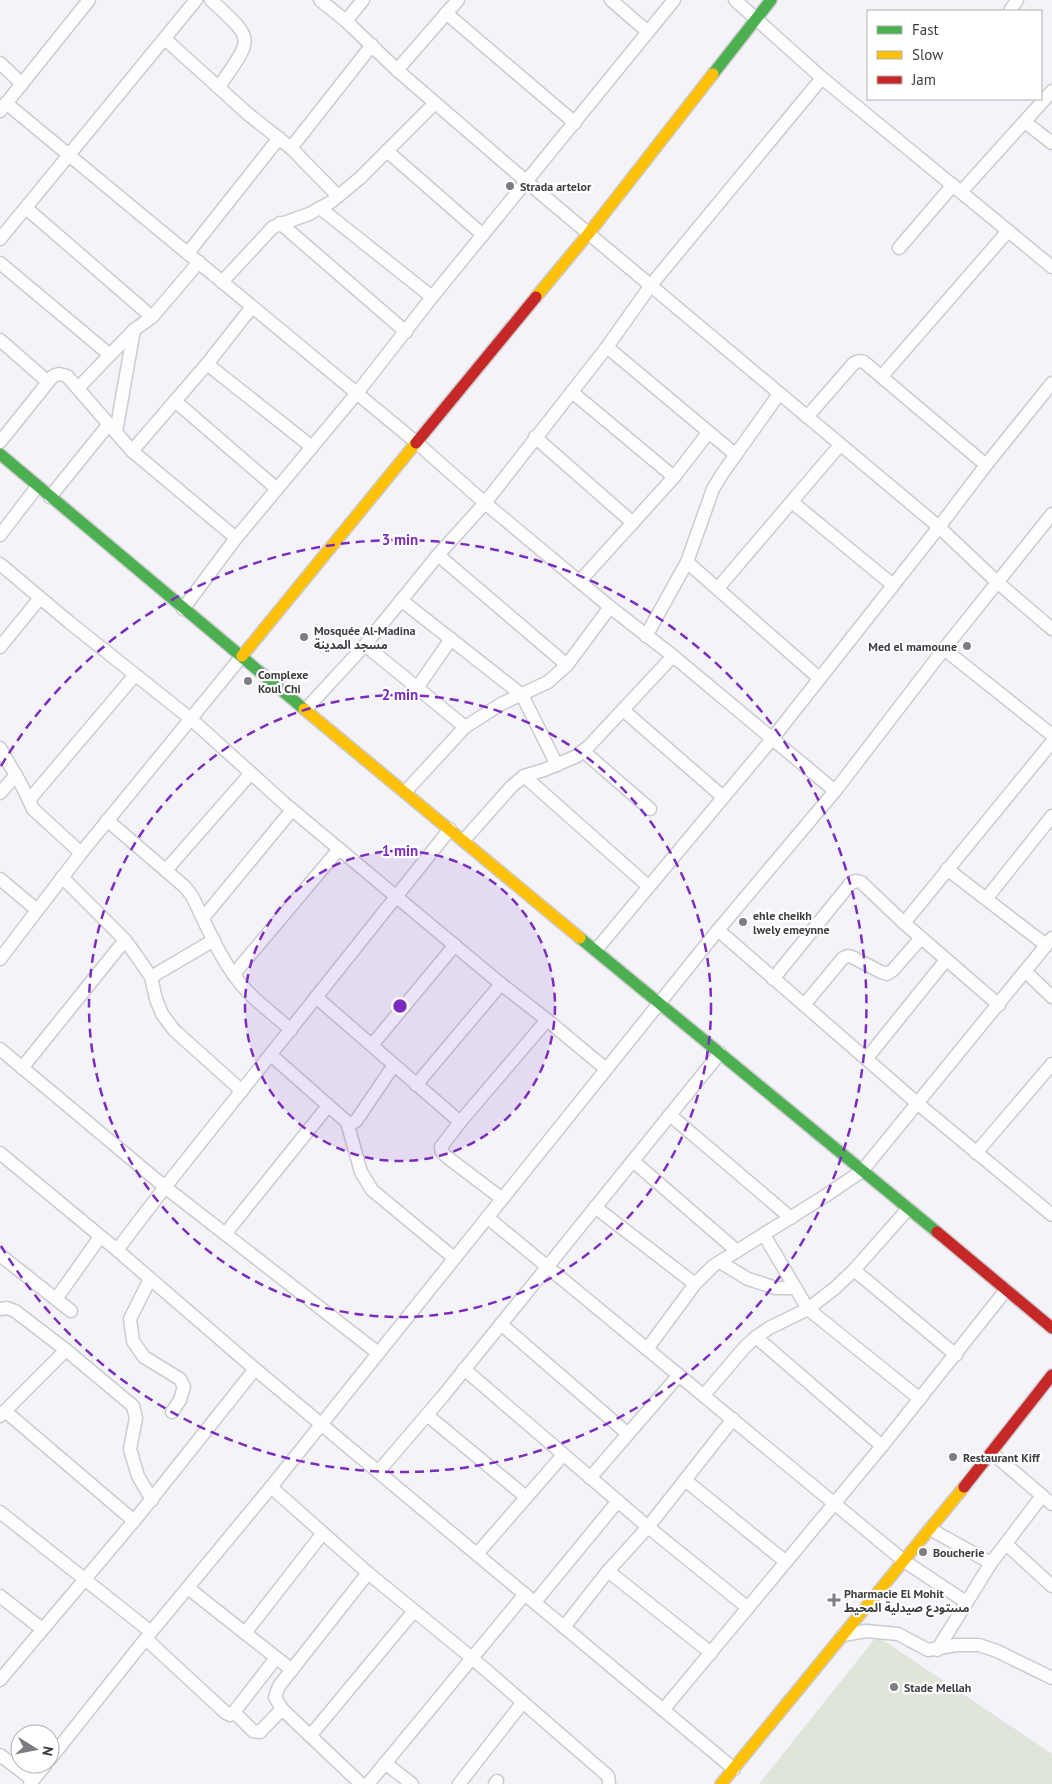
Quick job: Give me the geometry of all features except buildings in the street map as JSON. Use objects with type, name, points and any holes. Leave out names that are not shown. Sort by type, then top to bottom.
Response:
[{"type":"main road","points":[[242,656],[588,233],[771,0]]},
{"type":"main road","points":[[0,454],[183,608],[1052,1328]]},
{"type":"main road","points":[[721,1784],[992,1454],[1052,1375]]},
{"type":"street","points":[[89,0],[3,108],[70,156],[417,443],[485,503],[610,607],[673,656],[836,791]]},
{"type":"street","points":[[0,239],[196,0]]},
{"type":"street","points":[[211,0],[240,27],[246,41],[244,50],[219,87]]},
{"type":"street","points":[[320,0],[346,21],[397,70],[527,182],[939,527],[997,582],[1052,629]]},
{"type":"street","points":[[346,21],[363,0]]},
{"type":"street","points":[[397,70],[458,0]]},
{"type":"street","points":[[611,0],[648,32]]},
{"type":"street","points":[[183,608],[236,538],[357,393],[482,235],[674,0]]},
{"type":"street","points":[[735,0],[822,78],[1052,267]]},
{"type":"street","points":[[446,12],[575,123]]},
{"type":"street","points":[[165,39],[248,114],[291,148],[338,196]]},
{"type":"street","points":[[291,148],[372,45]]},
{"type":"street","points":[[0,63],[22,84]]},
{"type":"street","points":[[306,709],[365,645],[438,556],[485,503],[607,347],[651,285],[822,78]]},
{"type":"street","points":[[900,248],[1025,122],[1052,91]]},
{"type":"street","points":[[222,282],[273,227],[310,214],[338,196],[360,178],[436,103]]},
{"type":"street","points":[[1025,122],[1052,143]]},
{"type":"street","points":[[188,253],[279,138]]},
{"type":"street","points":[[387,151],[482,235]]},
{"type":"street","points":[[26,208],[152,317]]},
{"type":"street","points":[[320,208],[432,297]]},
{"type":"street","points":[[280,223],[406,332]]},
{"type":"street","points":[[882,376],[1008,230]]},
{"type":"street","points":[[0,262],[110,355]]},
{"type":"street","points":[[78,388],[134,330],[152,317],[199,262]]},
{"type":"street","points":[[132,451],[207,364],[252,307]]},
{"type":"street","points":[[50,497],[112,428],[134,330]]},
{"type":"street","points":[[0,340],[48,382]]},
{"type":"street","points":[[607,347],[736,455]]},
{"type":"street","points":[[807,417],[854,363],[864,362],[986,465]]},
{"type":"street","points":[[207,364],[312,447]]},
{"type":"street","points":[[0,442],[53,376],[59,374],[67,376],[132,451],[236,538]]},
{"type":"street","points":[[596,950],[772,739],[1052,383]]},
{"type":"street","points":[[572,392],[674,477]]},
{"type":"street","points":[[646,636],[687,562],[714,489],[722,474],[779,394]]},
{"type":"street","points":[[175,401],[277,489]]},
{"type":"street","points":[[580,581],[674,477],[708,433]]},
{"type":"street","points":[[536,437],[633,523]]},
{"type":"street","points":[[718,588],[840,445]]},
{"type":"street","points":[[0,535],[38,487]]},
{"type":"street","points":[[792,502],[893,585]]},
{"type":"street","points":[[60,1745],[148,1635],[271,1487],[659,1002],[836,791],[997,582],[1050,522]]},
{"type":"street","points":[[438,556],[567,665]]},
{"type":"street","points":[[687,562],[819,678]]},
{"type":"street","points":[[0,564],[134,675],[191,719],[292,810],[500,984],[606,1069]]},
{"type":"street","points":[[0,647],[40,598]]},
{"type":"street","points":[[401,600],[522,695],[557,765]]},
{"type":"street","points":[[406,792],[465,727],[501,704],[548,682],[567,665],[610,607]]},
{"type":"street","points":[[417,688],[451,640]]},
{"type":"street","points":[[365,645],[465,727]]},
{"type":"street","points":[[944,649],[1052,735]]},
{"type":"street","points":[[0,958],[81,853],[242,656]]},
{"type":"street","points":[[464,840],[512,786],[524,776],[557,765],[583,751],[673,656]]},
{"type":"street","points":[[29,800],[134,675]]},
{"type":"street","points":[[623,710],[722,797]]},
{"type":"street","points":[[904,923],[1052,742]]},
{"type":"street","points":[[0,748],[34,809],[81,853]]},
{"type":"street","points":[[583,751],[650,809]]},
{"type":"street","points":[[166,870],[251,773]]},
{"type":"street","points":[[0,793],[16,775]]},
{"type":"street","points":[[524,776],[648,886]]},
{"type":"street","points":[[203,918],[292,810]]},
{"type":"street","points":[[986,899],[1052,816]]},
{"type":"street","points":[[108,820],[185,887],[192,896],[234,974],[248,991],[291,1030]]},
{"type":"street","points":[[117,1250],[395,896],[450,829]]},
{"type":"street","points":[[234,974],[339,849]]},
{"type":"street","points":[[647,1349],[702,1276],[720,1262],[862,1171],[1049,942],[986,899],[947,869]]},
{"type":"street","points":[[62,877],[125,940],[150,977],[162,1014],[174,1030],[242,1091]]},
{"type":"street","points":[[0,879],[37,910]]},
{"type":"street","points":[[773,979],[850,884],[856,881],[861,882],[904,923],[999,1005]]},
{"type":"street","points":[[718,930],[917,1103],[1052,1215]]},
{"type":"street","points":[[804,1005],[843,958],[852,957],[887,974],[893,970],[921,938]]},
{"type":"street","points":[[22,1068],[125,940]]},
{"type":"street","points":[[150,977],[214,940]]},
{"type":"street","points":[[372,1045],[455,945]]},
{"type":"street","points":[[867,1058],[946,960]]},
{"type":"street","points":[[1025,971],[1052,997]]},
{"type":"street","points":[[416,1085],[500,984]]},
{"type":"street","points":[[316,997],[460,1122]]},
{"type":"street","points":[[501,1198],[442,1152],[441,1147],[547,1020]]},
{"type":"street","points":[[0,1050],[165,1187],[378,1353]]},
{"type":"street","points":[[378,1472],[427,1415],[720,1052]]},
{"type":"street","points":[[271,1055],[347,1122],[352,1123],[356,1121],[394,1065]]},
{"type":"street","points":[[976,1153],[1052,1064]]},
{"type":"street","points":[[225,1234],[328,1106]]},
{"type":"street","points":[[670,1115],[791,1218]]},
{"type":"street","points":[[347,1122],[361,1172],[372,1190],[454,1258]]},
{"type":"street","points":[[0,1153],[117,1250],[255,1370],[734,1768]]},
{"type":"street","points":[[632,1161],[737,1251]]},
{"type":"street","points":[[595,1207],[695,1284]]},
{"type":"street","points":[[704,1396],[745,1346],[769,1328],[808,1309],[854,1270],[908,1209]]},
{"type":"street","points":[[487,1217],[904,1561],[966,1602]]},
{"type":"street","points":[[764,1234],[808,1309],[920,1399]]},
{"type":"street","points":[[56,1299],[100,1237]]},
{"type":"street","points":[[0,1255],[71,1311]]},
{"type":"street","points":[[720,1262],[748,1279],[776,1288],[796,1288]]},
{"type":"street","points":[[854,1270],[956,1355]]},
{"type":"street","points":[[150,1279],[130,1319],[133,1341],[144,1357],[180,1379],[184,1387],[180,1400],[172,1412]]},
{"type":"street","points":[[664,1710],[882,1446],[1006,1290]]},
{"type":"street","points":[[0,1309],[7,1308],[15,1311],[66,1350],[133,1406],[136,1418],[130,1449],[138,1476],[152,1500]]},
{"type":"street","points":[[501,1324],[628,1434]]},
{"type":"street","points":[[756,1337],[882,1446]]},
{"type":"street","points":[[66,1350],[2,1414],[134,1521]]},
{"type":"street","points":[[464,1369],[648,1527],[748,1608]]},
{"type":"street","points":[[0,1680],[152,1500],[255,1370]]},
{"type":"street","points":[[590,1478],[679,1375]]},
{"type":"street","points":[[427,1415],[526,1496]]},
{"type":"street","points":[[564,1627],[608,1571],[648,1527],[733,1419]]},
{"type":"street","points":[[936,1650],[991,1563],[1047,1500],[992,1454]]},
{"type":"street","points":[[477,1554],[563,1455]]},
{"type":"street","points":[[685,1480],[786,1562]]},
{"type":"street","points":[[271,1487],[368,1573],[472,1658],[608,1776],[609,1784]]},
{"type":"street","points":[[368,1784],[472,1658],[530,1598],[618,1501]]},
{"type":"street","points":[[0,1512],[84,1579],[148,1635],[226,1713],[234,1712],[276,1658]]},
{"type":"street","points":[[930,1529],[991,1563]]},
{"type":"street","points":[[245,1634],[323,1533]]},
{"type":"street","points":[[1006,1544],[1052,1586]]},
{"type":"street","points":[[608,1571],[711,1653]]},
{"type":"street","points":[[361,1784],[282,1709],[275,1698],[279,1686],[368,1573]]},
{"type":"street","points":[[188,1588],[292,1670]]},
{"type":"street","points":[[0,1596],[42,1629]]},
{"type":"street","points":[[310,1736],[414,1611]]},
{"type":"street","points":[[844,1635],[866,1631],[898,1634],[928,1650],[979,1645],[997,1651],[1052,1678]]},
{"type":"street","points":[[460,1784],[523,1702]]},
{"type":"street","points":[[234,1712],[253,1731],[260,1732],[282,1709]]},
{"type":"street","points":[[0,1754],[31,1782]]},
{"type":"street","points":[[385,1763],[412,1784]]},
{"type":"shaded area","name":"Stade Mellah","points":[[877,1636],[1052,1754],[1052,1784],[759,1784]]},
{"type":"traffic: fast","points":[[713,74],[771,0]]},
{"type":"traffic: fast","points":[[0,454],[304,709]]},
{"type":"traffic: fast","points":[[580,938],[937,1232]]},
{"type":"traffic: slow","points":[[536,297],[589,233],[713,74]]},
{"type":"traffic: slow","points":[[242,656],[416,443]]},
{"type":"traffic: slow","points":[[304,709],[580,938]]},
{"type":"traffic: slow","points":[[721,1784],[964,1487]]},
{"type":"traffic: jam","points":[[416,443],[536,297]]},
{"type":"traffic: jam","points":[[937,1232],[1052,1328]]},
{"type":"traffic: jam","points":[[964,1487],[1052,1375]]},
{"type":"place","name":"Strada artelor","points":[[510,186]]},
{"type":"place","name":"Mosquée Al-Madina مسجد المدينة","points":[[304,637]]},
{"type":"place","name":"Med el mamoune","points":[[967,646]]},
{"type":"place","name":"Complexe Koul Chi","points":[[248,681]]},
{"type":"place","name":"ehle cheikh lwely emeynne","points":[[743,922]]},
{"type":"place","name":"Restaurant Kiff","points":[[953,1457]]},
{"type":"place","name":"Boucherie","points":[[923,1552]]},
{"type":"place","name":"Pharmacie El Mohit مستودع صيدلية المحيط","points":[[834,1600]]},
{"type":"place","name":"Stade Mellah","points":[[894,1687]]}]
